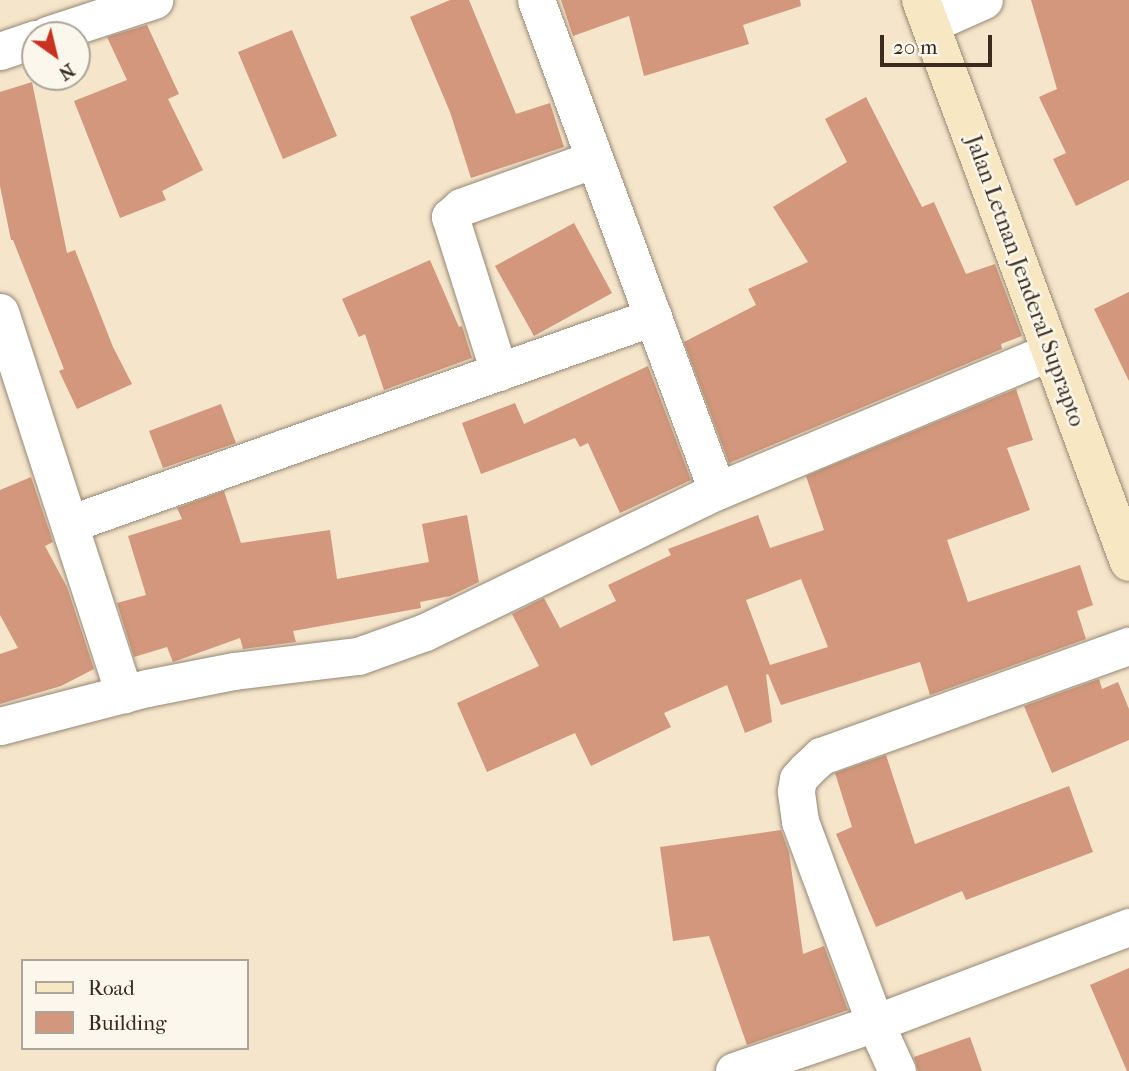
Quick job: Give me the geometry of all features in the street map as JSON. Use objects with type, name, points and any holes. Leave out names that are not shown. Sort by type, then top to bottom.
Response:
[{"type":"main road","name":"Jalan Letnan Jenderal Suprapto","points":[[926,12],[1129,562]]},
{"type":"street","points":[[90,21],[154,0]]},
{"type":"street","points":[[536,0],[717,491]]},
{"type":"street","points":[[926,12],[984,0]]},
{"type":"street","points":[[0,51],[21,44]]},
{"type":"street","points":[[499,372],[450,217],[461,207],[594,159]]},
{"type":"street","points":[[0,312],[124,694]]},
{"type":"street","points":[[69,524],[653,317]]},
{"type":"street","points":[[0,726],[124,694],[234,671],[369,652],[425,632],[717,491],[1051,351]]},
{"type":"street","points":[[897,1071],[875,1023],[800,821],[796,801],[799,779],[821,756],[1129,646]]},
{"type":"street","points":[[734,1071],[875,1023],[1129,927]]},
{"type":"building","points":[[450,0],[469,0],[516,114],[550,103],[564,147],[471,178],[450,112],[410,17]]},
{"type":"building","points":[[561,0],[800,0],[801,6],[743,25],[749,44],[644,76],[629,16],[573,36]]},
{"type":"building","points":[[1031,0],[1129,0],[1129,180],[1076,206],[1053,159],[1066,153],[1039,97],[1057,89]]},
{"type":"building","points":[[147,25],[179,94],[168,99],[203,170],[162,191],[166,200],[120,218],[74,101],[127,80],[107,37]]},
{"type":"building","points":[[292,30],[337,136],[283,159],[238,52]]},
{"type":"building","points":[[21,85],[21,91],[34,91],[67,253],[75,250],[113,347],[132,384],[77,409],[59,371],[64,369],[11,240],[0,186],[0,92]]},
{"type":"building","points":[[866,97],[922,207],[934,202],[966,274],[995,264],[1022,336],[1001,344],[1002,349],[729,463],[684,342],[756,305],[748,289],[808,262],[773,207],[847,162],[825,119]]},
{"type":"building","points":[[574,223],[612,293],[534,336],[495,266]]},
{"type":"building","points":[[430,260],[459,327],[462,326],[472,358],[384,390],[365,334],[359,337],[342,299]]},
{"type":"building","points":[[1129,292],[1129,381],[1094,309]]},
{"type":"building","points":[[648,366],[691,480],[620,513],[588,443],[580,447],[575,438],[481,474],[462,423],[515,403],[524,424]]},
{"type":"building","points":[[1016,389],[1033,440],[1007,448],[1030,510],[947,540],[968,602],[1080,565],[1093,605],[1077,611],[1086,639],[930,695],[920,662],[781,705],[768,674],[772,722],[745,733],[727,685],[664,713],[671,727],[591,766],[575,733],[487,772],[457,703],[539,666],[512,614],[544,598],[560,628],[616,601],[608,585],[671,555],[668,549],[758,515],[770,548],[824,530],[806,476]],"holes":[[[801,579],[828,647],[770,665],[746,600]]]},
{"type":"building","points":[[221,404],[236,443],[163,468],[149,431]]},
{"type":"building","points":[[31,477],[53,542],[45,546],[67,587],[94,669],[61,686],[0,704],[0,654],[18,648],[0,615],[0,490]]},
{"type":"building","points":[[224,491],[241,543],[330,530],[337,579],[429,562],[422,524],[467,515],[479,582],[450,596],[420,602],[421,608],[293,631],[296,642],[243,649],[240,638],[173,662],[167,647],[134,657],[117,603],[146,595],[128,536],[182,519],[177,508]]},
{"type":"building","points":[[1099,679],[1102,689],[1118,682],[1129,709],[1129,740],[1052,773],[1024,706]]},
{"type":"building","points":[[886,755],[915,844],[1069,786],[1093,852],[966,900],[962,891],[876,927],[836,834],[852,827],[835,773]]},
{"type":"building","points":[[781,830],[789,852],[803,954],[824,946],[848,1010],[747,1045],[709,936],[673,941],[660,847]]},
{"type":"building","points":[[1129,968],[1129,1071],[1127,1071],[1090,985]]},
{"type":"building","points":[[970,1037],[982,1071],[918,1071],[914,1057]]}]
